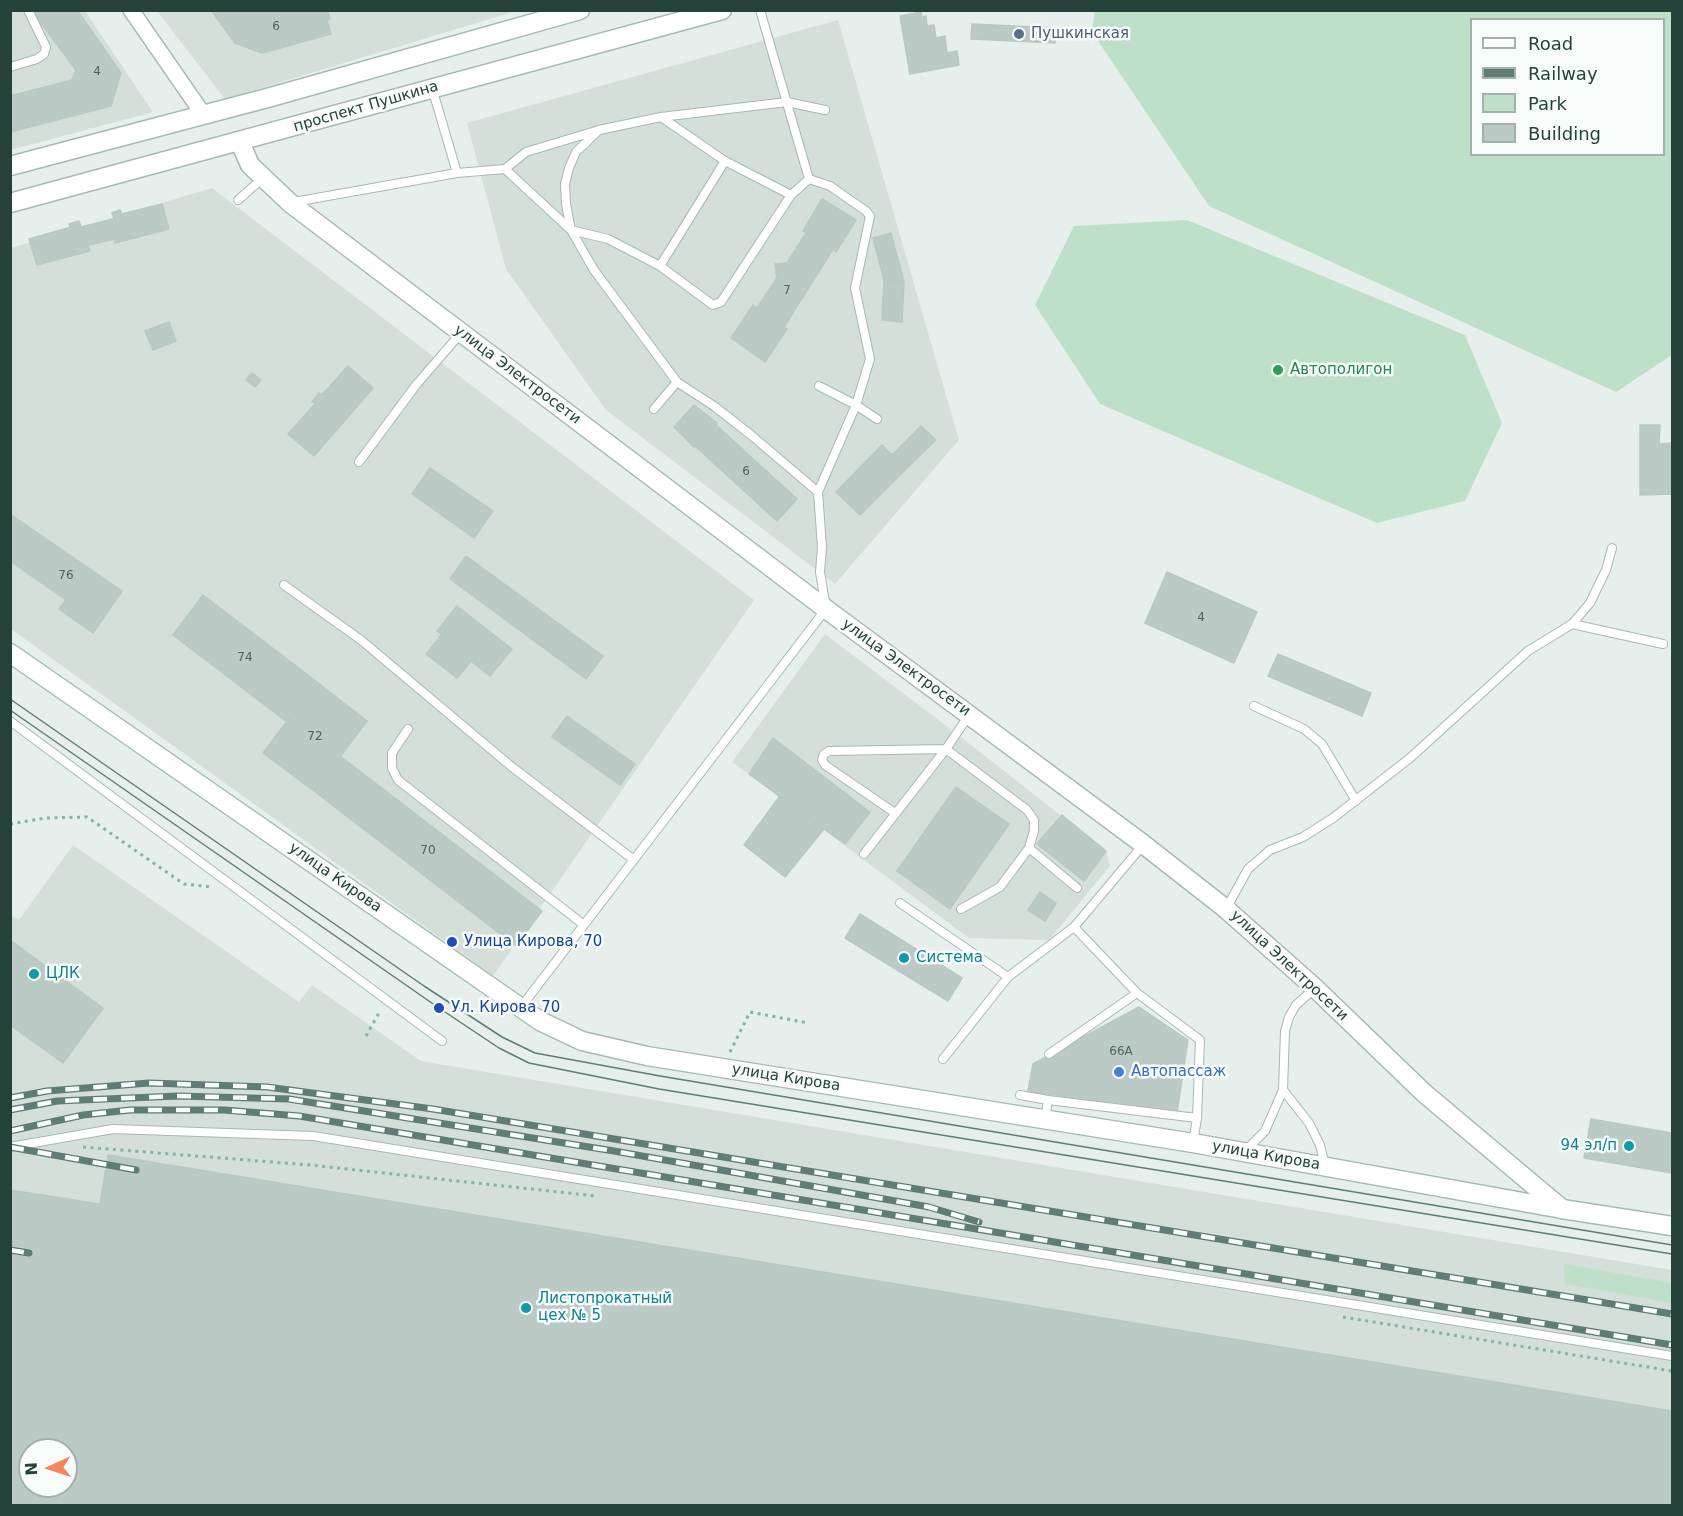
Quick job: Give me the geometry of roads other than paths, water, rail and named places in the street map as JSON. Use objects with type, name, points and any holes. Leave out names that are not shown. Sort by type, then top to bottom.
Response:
[{"type":"main road","points":[[10,166],[580,10]]},
{"type":"main road","name":"проспект Пушкина","points":[[10,203],[722,10]]},
{"type":"main road","name":"улица Электросети","points":[[240,142],[250,165],[290,203],[826,609],[970,711],[1227,909],[1315,988],[1424,1093],[1562,1209]]},
{"type":"main road","name":"улица Кирова","points":[[10,653],[521,1008],[558,1031],[582,1041],[617,1050],[1193,1143],[1562,1209],[1672,1226]]},
{"type":"street","points":[[131,10],[203,114]]},
{"type":"lane","points":[[10,67],[37,59],[44,54],[46,47],[28,10]]},
{"type":"lane","points":[[760,10],[809,179]]},
{"type":"lane","points":[[432,88],[457,173]]},
{"type":"lane","points":[[290,203],[457,173],[505,169],[526,152],[599,130],[661,117],[787,102],[825,110]]},
{"type":"lane","points":[[661,117],[725,161],[791,195]]},
{"type":"lane","points":[[571,230],[565,184],[568,168],[576,152],[599,130]]},
{"type":"lane","points":[[660,266],[725,161]]},
{"type":"lane","points":[[505,169],[571,230],[594,270],[677,382],[752,435],[818,492]]},
{"type":"lane","points":[[238,200],[263,178]]},
{"type":"lane","points":[[571,230],[608,239],[660,266],[710,304],[719,304],[791,195],[809,179]]},
{"type":"lane","points":[[521,1008],[826,609],[820,572],[822,547],[818,492],[856,405],[870,359],[855,288],[870,216],[830,186],[809,179]]},
{"type":"lane","points":[[359,462],[416,385],[461,333]]},
{"type":"lane","points":[[654,409],[677,382]]},
{"type":"lane","points":[[819,386],[877,419]]},
{"type":"lane","points":[[1227,909],[1248,869],[1270,850],[1303,837],[1356,801],[1410,758],[1528,651],[1572,624],[1590,603],[1606,570],[1612,548]]},
{"type":"lane","points":[[284,585],[361,640],[512,767],[634,860]]},
{"type":"lane","points":[[1572,624],[1663,644]]},
{"type":"lane","points":[[1254,706],[1305,729],[1322,744],[1356,801]]},
{"type":"lane","points":[[864,854],[946,749],[970,711]]},
{"type":"lane","points":[[10,721],[442,1041]]},
{"type":"lane","points":[[408,729],[392,753],[392,768],[398,780],[584,924]]},
{"type":"lane","points":[[895,813],[825,765],[822,760],[824,754],[830,751],[946,749],[1028,810],[1034,820],[1034,831],[1029,848],[1000,887],[961,909]]},
{"type":"lane","points":[[944,1059],[1008,977],[1074,927],[1143,844]]},
{"type":"lane","points":[[1029,848],[1077,888]]},
{"type":"lane","points":[[900,903],[1008,977]]},
{"type":"lane","points":[[1074,927],[1137,993],[1200,1040],[1197,1118],[1193,1143]]},
{"type":"lane","points":[[1244,1152],[1265,1131],[1283,1090],[1285,1030],[1288,1017],[1296,1005],[1315,988]]},
{"type":"lane","points":[[1049,1054],[1137,993]]},
{"type":"lane","points":[[1283,1090],[1309,1122],[1320,1145],[1325,1166]]},
{"type":"lane","points":[[1020,1095],[1197,1118]]},
{"type":"lane","points":[[1045,1120],[1048,1100]]},
{"type":"lane","points":[[10,1147],[113,1129],[313,1136],[1672,1356]]},
{"type":"tram line","points":[[10,699],[424,986],[502,1037],[535,1053],[660,1076],[1672,1245]]},
{"type":"tram line","points":[[10,710],[439,1008],[499,1048],[529,1063],[659,1089],[1672,1254]]},
{"type":"railway","points":[[10,1098],[47,1091],[149,1083],[267,1087],[433,1109],[1672,1314]]},
{"type":"railway","points":[[10,1110],[57,1101],[178,1096],[289,1099],[614,1151],[929,1207],[979,1222]]},
{"type":"railway","points":[[10,1131],[83,1115],[130,1110],[224,1110],[299,1116],[1672,1345]]},
{"type":"railway","points":[[10,1147],[136,1170]]},
{"type":"railway","points":[[10,1250],[29,1253]]},
{"type":"place","name":"Пушкинская","points":[[1019,34]]},
{"type":"place","name":"Автополигон","points":[[1278,370]]},
{"type":"place","name":"Улица Кирова, 70","points":[[452,942]]},
{"type":"place","name":"Система","points":[[904,958]]},
{"type":"place","name":"ЦЛК","points":[[34,974]]},
{"type":"place","name":"Ул. Кирова 70","points":[[439,1008]]},
{"type":"place","name":"Автопассаж","points":[[1119,1072]]},
{"type":"place","name":"94 эл/п","points":[[1629,1146]]},
{"type":"place","name":"Листопрокатный цех № 5","points":[[526,1308]]}]
